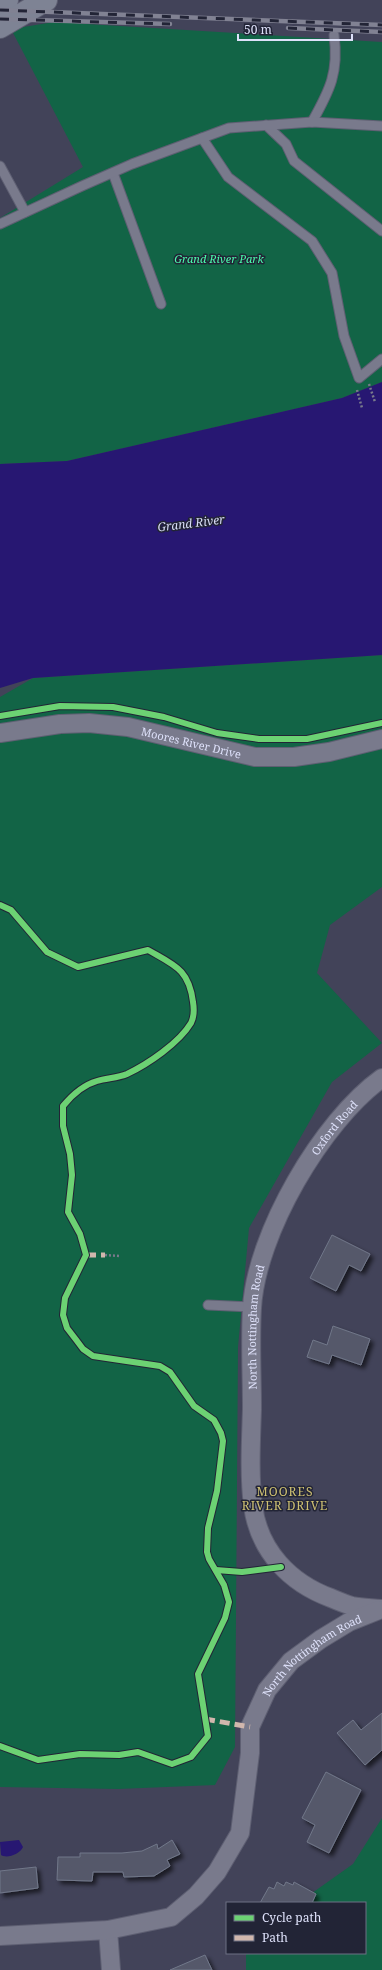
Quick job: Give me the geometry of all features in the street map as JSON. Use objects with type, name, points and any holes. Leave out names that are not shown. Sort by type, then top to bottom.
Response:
[{"type":"main road","points":[[0,4],[7,0]]},
{"type":"main road","points":[[0,27],[46,0]]},
{"type":"street","name":"Moores River Drive","points":[[0,733],[60,724],[89,724],[128,727],[255,757],[294,757],[329,752],[382,739]]},
{"type":"street","name":"Oxford Road","points":[[295,1184],[313,1154],[333,1127],[353,1103],[382,1078]]},
{"type":"street","name":"North Nottingham Road","points":[[295,1184],[268,1241],[261,1263],[252,1307],[251,1477],[253,1508],[260,1531],[269,1552],[281,1567],[300,1584],[351,1606],[382,1609]]},
{"type":"street","name":"North Nottingham Road","points":[[0,1936],[108,1930],[171,1917],[196,1896],[217,1872],[240,1833],[250,1753],[250,1727],[267,1690],[291,1660],[349,1622],[382,1609]]},
{"type":"street","points":[[108,1930],[111,1970]]},
{"type":"lane","points":[[312,122],[325,98],[334,73],[336,55],[334,35]]},
{"type":"lane","points":[[0,224],[112,173],[229,128],[312,122],[382,126]]},
{"type":"lane","points":[[266,125],[286,144],[294,161],[382,231]]},
{"type":"lane","points":[[202,138],[228,177],[312,241],[332,273],[344,336],[361,381],[382,360]]},
{"type":"lane","points":[[0,166],[25,212]]},
{"type":"lane","points":[[112,173],[161,304]]},
{"type":"lane","points":[[208,1305],[252,1307]]},
{"type":"path","points":[[361,381],[375,402]]},
{"type":"path","points":[[361,381],[362,408]]},
{"type":"path","points":[[105,1255],[120,1256]]},
{"type":"green space","name":"Grand River Park","points":[[54,22],[382,42],[382,382],[342,398],[67,461],[0,464],[0,218],[83,167],[11,29]]},
{"type":"green space","points":[[382,655],[382,887],[330,925],[317,973],[382,1043],[332,1082],[249,1228],[238,1347],[235,1747],[215,1785],[118,1789],[0,1787],[0,697],[33,678]]},
{"type":"green space","points":[[382,1818],[382,1970],[246,1970],[246,1954],[366,1954],[366,1902],[299,1902],[353,1864]]},
{"type":"water","name":"Grand River","points":[[382,382],[382,655],[33,678],[0,688],[0,464],[67,461],[342,398]]},
{"type":"water","points":[[19,1840],[23,1847],[19,1852],[10,1856],[1,1855],[0,1842]]},
{"type":"building","points":[[332,1235],[370,1254],[361,1271],[349,1265],[336,1291],[310,1278]]},
{"type":"building","points":[[333,1326],[370,1339],[361,1365],[332,1355],[329,1364],[307,1357],[313,1340],[327,1345]]},
{"type":"building","points":[[382,1713],[382,1750],[365,1765],[337,1733],[353,1720],[361,1730]]},
{"type":"building","points":[[326,1772],[361,1790],[329,1853],[307,1842],[315,1825],[302,1818]]},
{"type":"building","points":[[172,1840],[180,1854],[167,1860],[170,1866],[154,1876],[124,1877],[123,1872],[93,1872],[92,1881],[57,1880],[58,1857],[80,1857],[80,1853],[122,1853],[142,1851],[157,1844],[158,1849]]},
{"type":"building","points":[[36,1867],[38,1888],[0,1893],[0,1871]]},
{"type":"building","points":[[277,1882],[284,1886],[286,1882],[293,1885],[294,1882],[316,1894],[312,1902],[261,1902],[269,1887],[274,1889]]},
{"type":"building","points":[[205,1955],[212,1970],[170,1970]]},
{"type":"railway","points":[[0,10],[382,25]]},
{"type":"railway","points":[[0,19],[170,24]]},
{"type":"railway","points":[[288,28],[382,32]]},
{"type":"marked path","points":[[86,1255],[105,1255]]},
{"type":"marked path","points":[[205,1719],[250,1727]]},
{"type":"cycle path","points":[[0,716],[60,706],[113,707],[164,717],[217,733],[259,739],[307,739],[382,723]]},
{"type":"cycle path","points":[[0,905],[11,910],[47,952],[78,967],[148,950],[179,969],[188,982],[191,991],[194,1007],[192,1021],[186,1031],[179,1038],[153,1059],[127,1074],[97,1081],[87,1085],[74,1094],[63,1106],[63,1126],[70,1154],[72,1175],[68,1212],[80,1234],[86,1255],[65,1298],[63,1315],[67,1328],[83,1349],[93,1356],[160,1366],[170,1372],[194,1406],[214,1420],[221,1433],[223,1441],[217,1491],[208,1528],[207,1552],[209,1559],[224,1585],[229,1602],[225,1618],[198,1674],[208,1736],[191,1757],[172,1764],[138,1752],[119,1755],[80,1754],[38,1760],[0,1746]]},
{"type":"cycle path","points":[[216,1570],[242,1572],[281,1567]]},
{"type":"district","name":"MOORES RIVER DRIVE","points":[[285,1498]]}]
